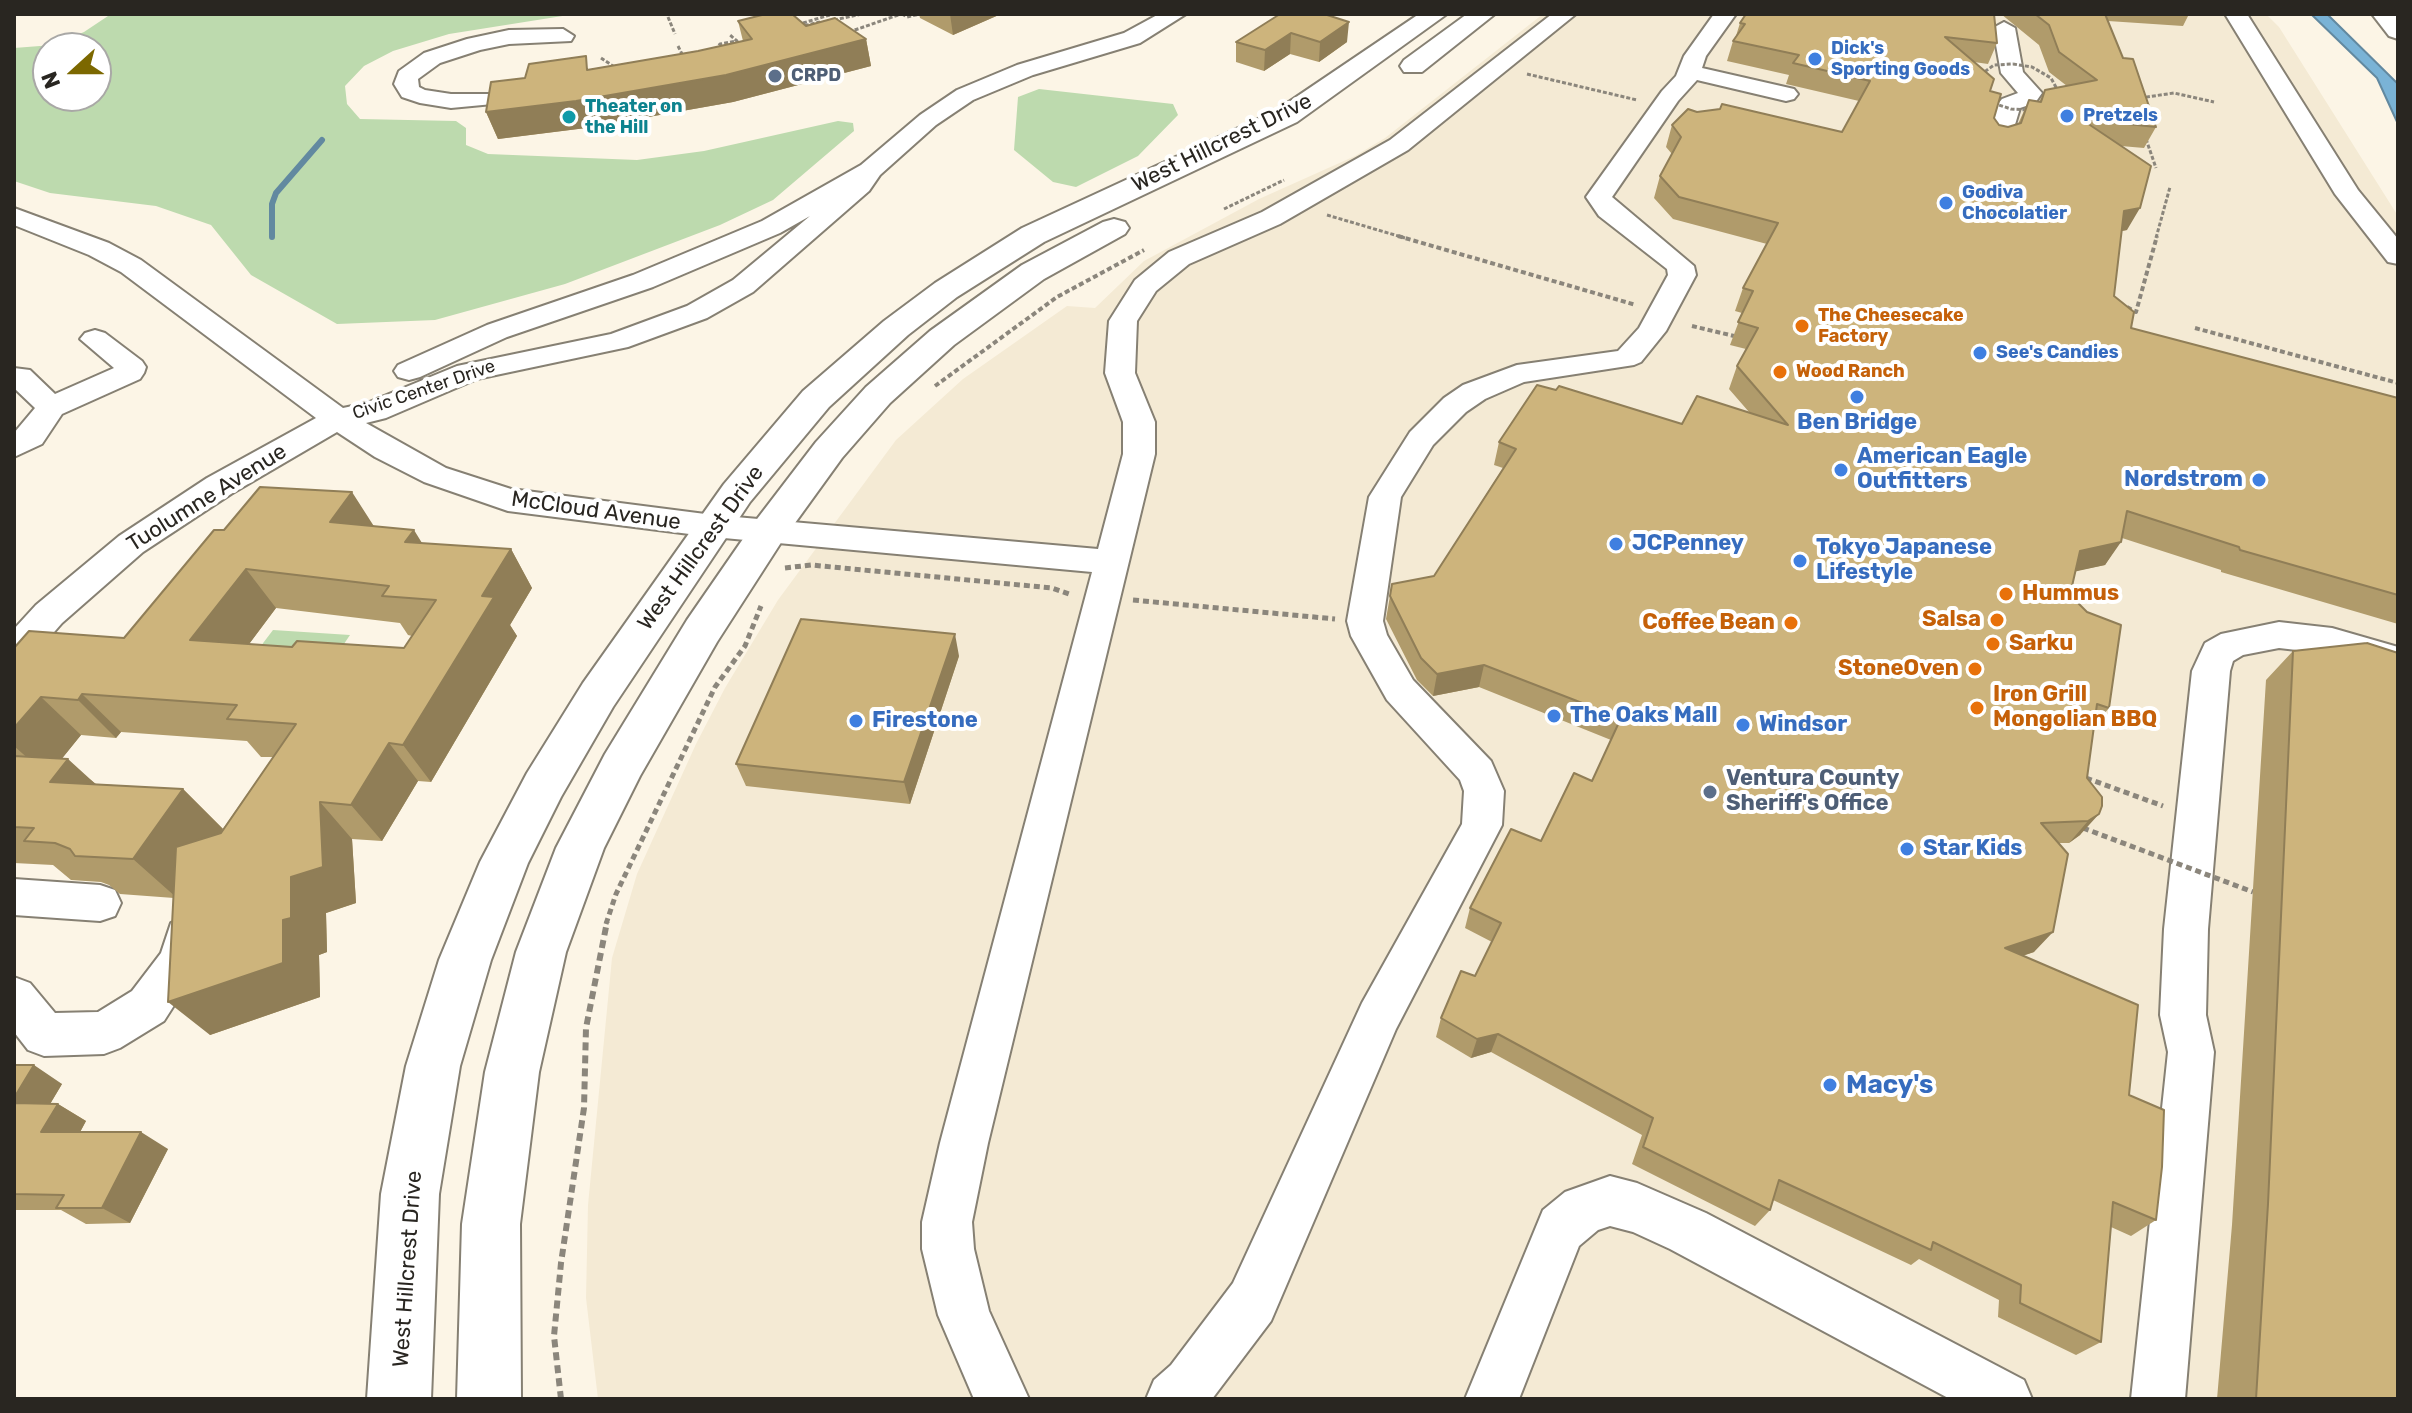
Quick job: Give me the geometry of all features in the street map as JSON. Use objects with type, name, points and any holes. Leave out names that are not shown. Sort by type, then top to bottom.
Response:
[{"type":"main road","name":"West Hillcrest Drive","points":[[399,1399],[410,1194],[433,1066],[465,960],[504,862],[543,786],[598,695],[713,526],[772,449],[816,399],[896,328],[946,290],[1033,235],[1287,116],[1435,14]]},
{"type":"main road","points":[[1396,79],[1483,14]]},
{"type":"main road","points":[[2386,14],[2398,23]]},
{"type":"main road","points":[[2386,14],[2398,31]]},
{"type":"main road","name":"West Hillcrest Drive","points":[[489,1399],[491,1224],[512,1072],[541,952],[580,848],[621,767],[702,631],[774,553],[829,450],[878,395],[942,338],[985,305],[1071,249],[1334,121]]},
{"type":"street","name":"Civic Center Drive","points":[[1072,55],[1130,27],[1142,14]]},
{"type":"street","name":"Civic Center Drive","points":[[338,419],[364,395],[466,343],[643,281],[782,222],[870,170],[928,120],[965,95],[1072,55],[1132,38],[1175,14]]},
{"type":"street","points":[[1002,1399],[964,1315],[953,1276],[948,1249],[950,1201],[1141,439],[1139,422],[1120,373],[1120,337],[1131,303],[1160,271],[1189,252],[1271,218],[1399,145],[1565,14]]},
{"type":"street","points":[[1173,1399],[1190,1384],[1252,1302],[1378,1018],[1482,825],[1484,791],[1477,772],[1400,690],[1369,636],[1365,621],[1385,497],[1421,439],[1445,414],[1474,392],[1517,374],[1624,359],[1631,356],[1652,331],[1682,275],[1680,266],[1608,210],[1599,197],[1690,72],[1695,56],[1725,14]]},
{"type":"street","points":[[2236,14],[2348,194],[2398,256]]},
{"type":"street","points":[[2004,28],[2012,73],[2028,99]]},
{"type":"street","points":[[485,99],[451,101],[420,96],[410,92],[405,84],[407,76],[432,58],[475,44],[509,37],[563,36]]},
{"type":"street","points":[[1690,72],[1786,94]]},
{"type":"street","points":[[1999,138],[2010,104],[2027,98],[2030,93],[2028,99]]},
{"type":"street","name":"Civic Center Drive","points":[[338,419],[375,411],[468,372],[604,345],[652,331],[697,312],[743,286],[860,186],[870,170]]},
{"type":"street","name":"McCloud Avenue","points":[[14,216],[99,249],[131,266],[338,419],[386,450],[435,475],[508,500],[713,526],[774,553],[1111,562]]},
{"type":"street","points":[[643,281],[656,309],[652,331]]},
{"type":"street","points":[[22,442],[51,407],[129,373],[131,367],[95,339]]},
{"type":"street","points":[[19,376],[51,407]]},
{"type":"street","name":"Tuolumne Avenue","points":[[14,653],[49,614],[106,563],[167,518],[338,419]]},
{"type":"street","points":[[2158,1399],[2191,1052],[2183,1015],[2186,929],[2211,671],[2218,653],[2234,643],[2279,635],[2332,641],[2398,661]]},
{"type":"street","points":[[14,897],[100,903]]},
{"type":"street","points":[[14,997],[44,1035],[104,1033],[148,1006],[181,960],[186,937]]},
{"type":"street","points":[[1492,1399],[1561,1228],[1583,1210],[1610,1201],[1637,1208],[1688,1231],[2005,1399]]},
{"type":"path","points":[[833,14],[792,28],[862,14]]},
{"type":"path","points":[[846,33],[902,14],[907,17],[920,14]]},
{"type":"path","points":[[668,17],[675,34]]},
{"type":"path","points":[[706,53],[717,49],[720,44],[737,41],[730,35]]},
{"type":"path","points":[[678,46],[684,58]]},
{"type":"path","points":[[671,61],[695,56]]},
{"type":"path","points":[[601,58],[605,63],[621,69]]},
{"type":"path","points":[[2028,99],[2057,98],[2058,91],[2051,78],[2032,67],[1994,65],[1976,78],[1977,89],[1990,102],[2011,109],[2028,99],[2071,91]]},
{"type":"path","points":[[1527,74],[1650,103]]},
{"type":"path","points":[[2130,97],[2143,99],[2174,93],[2214,102]]},
{"type":"path","points":[[2143,129],[2156,168]]},
{"type":"path","points":[[2124,306],[2136,312],[2170,187]]},
{"type":"path","points":[[1324,214],[1643,307]]},
{"type":"path","points":[[1692,326],[1734,336]]},
{"type":"path","points":[[2195,328],[2398,383]]},
{"type":"path","points":[[774,553],[787,566],[811,565],[1052,588],[1073,595]]},
{"type":"path","points":[[561,1399],[554,1336],[561,1263],[584,1108],[586,1028],[602,938],[616,894],[715,687],[745,646],[766,593]]},
{"type":"path","points":[[1127,600],[1344,619]]},
{"type":"path","points":[[2073,774],[2164,807]]},
{"type":"path","points":[[2083,828],[2253,892]]},
{"type":"shaded area","name":"The Oaks Mall","points":[[1543,14],[2266,14],[2279,27],[2398,216],[2398,1399],[598,1399],[586,1298],[588,1205],[612,958],[637,874],[696,744],[725,688],[778,600],[896,440],[963,379],[1067,306],[1095,308],[1144,261],[1259,199],[1355,156],[1385,138]]},
{"type":"green space","points":[[111,14],[575,14],[449,34],[393,51],[364,66],[345,86],[347,104],[360,119],[456,121],[466,128],[466,145],[488,154],[637,160],[704,151],[838,121],[853,123],[854,131],[773,200],[720,225],[565,284],[435,320],[337,324],[251,275],[211,225],[156,206],[50,193],[14,181],[14,48],[32,47],[32,112],[112,112],[112,32],[84,32]]},
{"type":"green space","points":[[1039,89],[1173,104],[1178,115],[1138,156],[1076,187],[1053,182],[1014,150],[1018,97]]},
{"type":"green space","points":[[273,630],[350,635],[319,681],[254,655]]},
{"type":"water","points":[[2311,14],[2327,14],[2398,84],[2398,124],[2377,78]]},
{"type":"building","points":[[766,14],[792,14],[806,26],[835,18],[866,39],[726,75],[576,101],[486,112],[491,82],[525,78],[529,64],[586,56],[587,70],[698,51],[752,39],[738,21]]},
{"type":"building","points":[[1280,14],[1324,14],[1349,22],[1320,42],[1291,33],[1265,50],[1236,42]]},
{"type":"building","points":[[1746,14],[1994,14],[1997,43],[1945,37],[1994,79],[1990,91],[2001,94],[1994,118],[1999,125],[2008,127],[2021,123],[2029,100],[2041,102],[2045,90],[2097,80],[2059,52],[2049,25],[2035,14],[2105,14],[2123,58],[2133,59],[2156,127],[2081,119],[2151,166],[2140,208],[2124,211],[2114,296],[2134,312],[2131,328],[2398,398],[2398,595],[2240,550],[2239,547],[2127,511],[2121,542],[2080,551],[2070,595],[2087,612],[2121,625],[2109,708],[2097,704],[2087,778],[2102,797],[2102,806],[2099,814],[2088,821],[2041,823],[2068,854],[2053,932],[2005,948],[2138,1005],[2129,1095],[2164,1110],[2156,1220],[2113,1202],[2101,1342],[2020,1303],[2021,1285],[1933,1242],[1931,1250],[1779,1180],[1770,1210],[1643,1147],[1653,1118],[1498,1034],[1477,1039],[1441,1018],[1461,971],[1475,976],[1501,923],[1470,908],[1511,829],[1541,841],[1574,773],[1592,781],[1621,718],[1484,665],[1437,674],[1421,658],[1390,596],[1392,584],[1434,576],[1516,449],[1499,442],[1537,385],[1556,390],[1559,386],[1682,424],[1697,396],[1788,425],[1737,366],[1758,328],[1738,322],[1753,291],[1743,288],[1778,223],[1679,197],[1660,176],[1681,137],[1672,125],[1688,109],[1697,112],[1720,109],[1722,104],[1842,132],[1870,81],[1793,63],[1799,55],[1733,41],[1745,24],[1740,23]]},
{"type":"building","points":[[260,487],[352,492],[330,522],[414,530],[405,542],[511,549],[482,596],[494,597],[403,745],[389,743],[351,805],[320,802],[323,867],[291,877],[291,918],[283,920],[283,963],[168,1002],[176,847],[221,833],[296,724],[227,719],[237,705],[82,694],[78,700],[41,697],[14,728],[14,648],[29,631],[124,638],[214,530],[224,530]],"holes":[[[246,569],[389,586],[382,596],[436,600],[404,648],[297,641],[292,647],[190,640]]]},
{"type":"building","name":"Firestone","points":[[801,619],[955,634],[904,782],[736,764]]},
{"type":"building","points":[[2367,643],[2398,653],[2398,1399],[2256,1399],[2293,651]]},
{"type":"building","points":[[14,756],[68,759],[50,782],[183,789],[133,859],[75,856],[70,849],[55,843],[24,841],[34,828],[14,827]]},
{"type":"building","points":[[14,1065],[34,1065],[14,1098]]},
{"type":"building","points":[[14,1103],[58,1104],[41,1132],[141,1132],[102,1208],[56,1208],[64,1195],[14,1194]]},
{"type":"waterway","points":[[272,237],[272,204],[276,193],[322,140]]},
{"type":"place","name":"Dick's Sporting Goods","points":[[1815,59]]},
{"type":"place","name":"CRPD","points":[[775,76]]},
{"type":"place","name":"Pretzels","points":[[2067,116]]},
{"type":"place","name":"Theater on the Hill","points":[[569,117]]},
{"type":"place","name":"Godiva Chocolatier","points":[[1946,203]]},
{"type":"place","name":"The Cheesecake Factory","points":[[1802,326]]},
{"type":"place","name":"See's Candies","points":[[1980,353]]},
{"type":"place","name":"Wood Ranch","points":[[1780,372]]},
{"type":"place","name":"Ben Bridge","points":[[1857,397]]},
{"type":"place","name":"American Eagle Outfitters","points":[[1841,470]]},
{"type":"place","name":"Nordstrom","points":[[2259,480]]},
{"type":"place","name":"JCPenney","points":[[1616,544]]},
{"type":"place","name":"Tokyo Japanese Lifestyle","points":[[1800,561]]},
{"type":"place","name":"Hummus","points":[[2006,594]]},
{"type":"place","name":"Salsa","points":[[1997,620]]},
{"type":"place","name":"Coffee Bean","points":[[1791,623]]},
{"type":"place","name":"Sarku","points":[[1993,644]]},
{"type":"place","name":"StoneOven","points":[[1975,669]]},
{"type":"place","name":"Iron Grill Mongolian BBQ","points":[[1977,708]]},
{"type":"place","name":"The Oaks Mall","points":[[1554,716]]},
{"type":"place","name":"Firestone","points":[[856,721]]},
{"type":"place","name":"Windsor","points":[[1743,725]]},
{"type":"place","name":"Ventura County Sheriff's Office","points":[[1710,792]]},
{"type":"place","name":"Star Kids","points":[[1907,849]]},
{"type":"place","name":"Macy's","points":[[1830,1085]]}]
